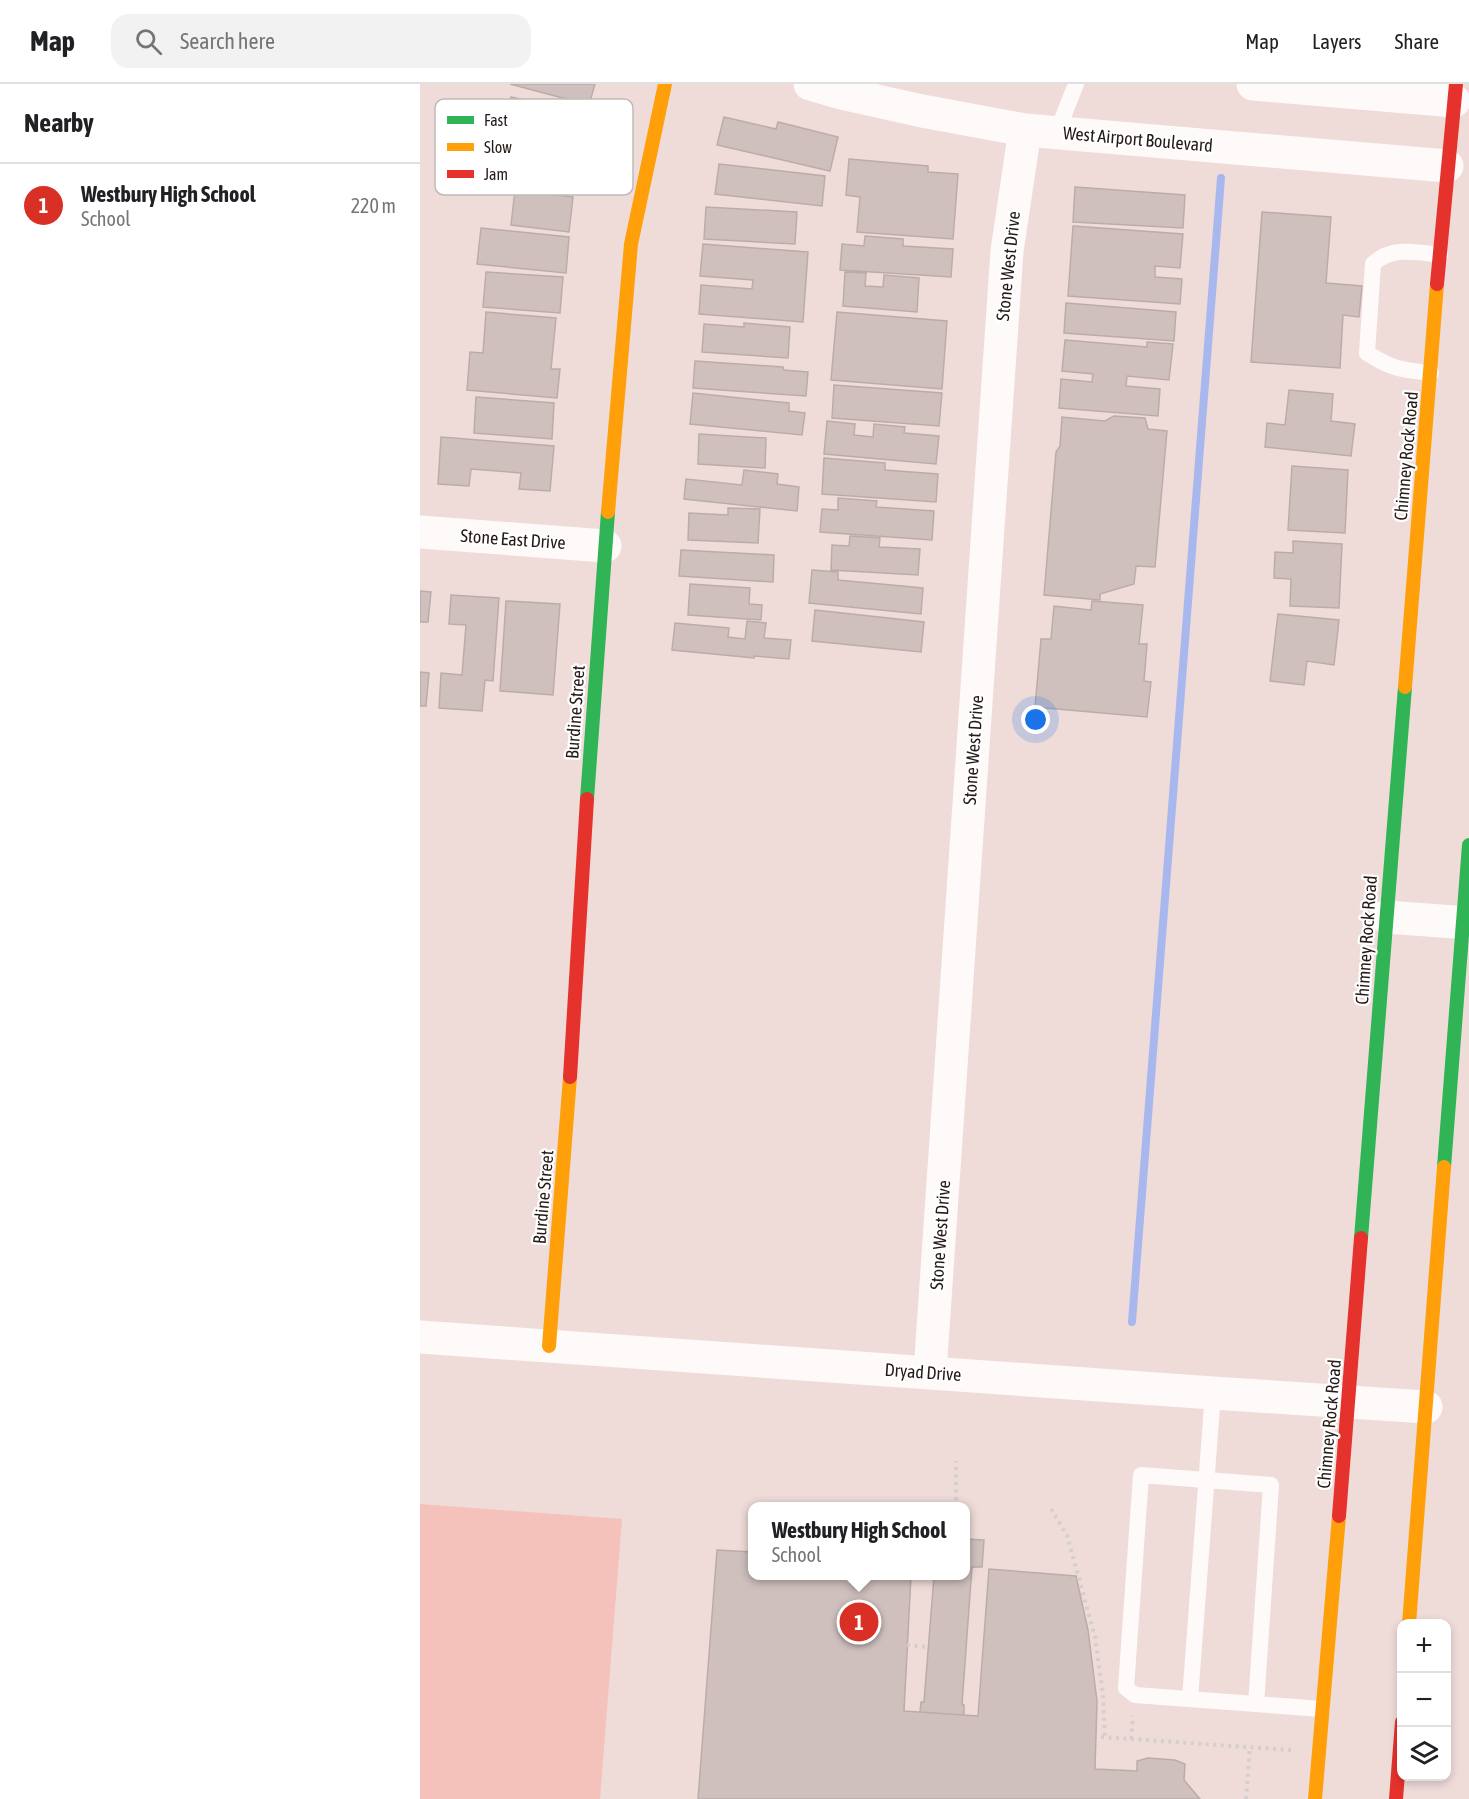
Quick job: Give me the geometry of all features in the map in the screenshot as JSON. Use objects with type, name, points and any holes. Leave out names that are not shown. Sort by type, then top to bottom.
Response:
[{"type":"main road","name":"Burdine Street","points":[[549,1346],[573,1043],[590,748],[605,546],[631,244],[665,84]]},
{"type":"main road","name":"Chimney Rock Road","points":[[1315,1799],[1440,255],[1453,167],[1460,96]]},
{"type":"main road","points":[[1409,1619],[1466,922],[1469,845]]},
{"type":"main road","points":[[1396,1799],[1401,1727]]},
{"type":"street","name":"West Airport Boulevard","points":[[810,84],[922,111],[1025,130],[1453,167]]},
{"type":"street","points":[[1253,84],[1460,96]]},
{"type":"street","name":"Stone West Drive","points":[[930,1372],[1006,263],[1025,130]]},
{"type":"street","name":"Stone East Drive","points":[[420,532],[605,546]]},
{"type":"street","points":[[1386,917],[1466,922]]},
{"type":"street","name":"Dryad Drive","points":[[420,1336],[1426,1407]]},
{"type":"lane","points":[[1057,132],[1076,84]]},
{"type":"lane","points":[[1431,373],[1385,365],[1367,353],[1373,264],[1380,258],[1408,250],[1440,255]]},
{"type":"lane","points":[[1190,1699],[1213,1393]]},
{"type":"lane","points":[[1256,1704],[1271,1485],[1141,1475],[1126,1688],[1134,1695],[1322,1709]]},
{"type":"path","points":[[956,1461],[956,1500]]},
{"type":"path","points":[[1051,1509],[1068,1535],[1095,1636],[1103,1695],[1103,1738],[1297,1750]]},
{"type":"path","points":[[907,1645],[928,1647]]},
{"type":"path","points":[[1131,1739],[1133,1709]]},
{"type":"path","points":[[1246,1799],[1250,1747]]},
{"type":"shaded area","points":[[420,1504],[622,1519],[600,1799],[420,1799]]},
{"type":"building","points":[[510,84],[595,84],[591,99],[566,99]]},
{"type":"building","points":[[724,117],[776,129],[778,122],[838,137],[830,171],[717,145]]},
{"type":"building","points":[[849,159],[928,166],[928,172],[958,174],[953,239],[857,232],[860,197],[846,195]]},
{"type":"building","points":[[719,164],[825,176],[822,206],[715,194]]},
{"type":"building","points":[[1075,187],[1185,195],[1183,228],[1073,222]]},
{"type":"building","points":[[514,195],[573,197],[569,232],[511,225]]},
{"type":"building","points":[[706,207],[797,212],[795,244],[704,239]]},
{"type":"building","points":[[1262,212],[1331,217],[1326,283],[1362,286],[1359,317],[1343,315],[1340,368],[1251,362]]},
{"type":"building","points":[[1073,226],[1183,234],[1180,268],[1155,266],[1155,277],[1182,279],[1180,304],[1068,296]]},
{"type":"building","points":[[481,228],[569,237],[566,273],[477,264]]},
{"type":"building","points":[[865,236],[903,239],[903,246],[953,249],[951,277],[840,270],[842,244],[864,246]]},
{"type":"building","points":[[703,244],[808,252],[803,322],[699,314],[701,285],[752,289],[753,280],[700,276]]},
{"type":"building","points":[[486,272],[563,277],[560,313],[483,307]]},
{"type":"building","points":[[845,272],[866,273],[865,286],[883,287],[884,275],[919,278],[917,312],[843,306]]},
{"type":"building","points":[[1066,303],[1176,312],[1174,341],[1064,333]]},
{"type":"building","points":[[486,312],[556,318],[551,369],[560,369],[557,398],[467,390],[470,352],[483,353]]},
{"type":"building","points":[[837,312],[947,321],[942,389],[831,380]]},
{"type":"building","points":[[744,323],[790,327],[788,358],[702,352],[704,324],[744,327]]},
{"type":"building","points":[[1065,340],[1147,347],[1147,342],[1173,344],[1169,380],[1127,376],[1126,386],[1160,389],[1158,416],[1059,408],[1061,379],[1092,382],[1093,374],[1062,371]]},
{"type":"building","points":[[695,361],[783,367],[784,370],[808,372],[806,396],[693,388]]},
{"type":"building","points":[[834,385],[942,393],[939,426],[832,418]]},
{"type":"building","points":[[1289,390],[1333,394],[1331,421],[1355,424],[1351,456],[1265,447],[1267,423],[1285,425]]},
{"type":"building","points":[[693,393],[789,403],[789,411],[805,413],[802,435],[690,424]]},
{"type":"building","points":[[476,397],[554,403],[552,439],[474,433]]},
{"type":"building","points":[[1114,416],[1145,418],[1148,429],[1167,431],[1155,567],[1136,566],[1134,584],[1100,594],[1100,600],[1044,595],[1056,452],[1060,446],[1062,417],[1105,421]]},
{"type":"building","points":[[827,421],[855,424],[854,435],[873,437],[874,424],[905,427],[904,433],[939,436],[936,464],[824,454]]},
{"type":"building","points":[[699,434],[766,438],[765,468],[698,464]]},
{"type":"building","points":[[441,437],[554,446],[550,491],[519,489],[521,473],[471,469],[469,486],[438,484]]},
{"type":"building","points":[[824,458],[885,463],[885,470],[938,474],[936,502],[822,494]]},
{"type":"building","points":[[1292,466],[1348,470],[1345,533],[1288,530]]},
{"type":"building","points":[[744,470],[778,474],[777,484],[799,487],[797,511],[684,499],[686,479],[742,485]]},
{"type":"building","points":[[838,498],[877,501],[876,507],[934,511],[932,540],[820,532],[822,509],[838,510]]},
{"type":"building","points":[[728,508],[760,509],[758,543],[688,540],[689,513],[728,515]]},
{"type":"building","points":[[850,536],[880,538],[879,547],[920,549],[918,575],[831,570],[832,545],[849,546]]},
{"type":"building","points":[[1293,541],[1342,544],[1339,608],[1290,606],[1291,579],[1274,578],[1275,552],[1293,553]]},
{"type":"building","points":[[681,550],[774,555],[773,582],[679,576]]},
{"type":"building","points":[[812,570],[838,572],[838,580],[923,588],[921,614],[809,603]]},
{"type":"building","points":[[690,584],[750,588],[749,604],[762,605],[761,620],[688,615]]},
{"type":"building","points":[[420,591],[431,592],[428,622],[420,622]]},
{"type":"building","points":[[451,595],[499,598],[493,681],[485,680],[482,711],[439,708],[441,673],[462,675],[466,625],[449,624]]},
{"type":"building","points":[[506,601],[560,604],[553,695],[500,691]]},
{"type":"building","points":[[1092,601],[1143,605],[1139,644],[1147,644],[1144,681],[1151,682],[1147,717],[1035,707],[1041,639],[1051,639],[1054,606],[1091,610]]},
{"type":"building","points":[[815,610],[924,622],[921,652],[812,641]]},
{"type":"building","points":[[1278,614],[1339,620],[1334,665],[1307,661],[1304,685],[1270,681]]},
{"type":"building","points":[[747,621],[766,623],[764,638],[791,640],[789,659],[672,650],[675,623],[729,628],[728,637],[745,639]]},
{"type":"building","points":[[420,672],[429,673],[426,706],[420,706]]},
{"type":"building","points":[[970,1539],[984,1540],[982,1567],[972,1567],[962,1704],[964,1715],[920,1712],[921,1702],[924,1702],[934,1580],[970,1580]]},
{"type":"building","points":[[717,1550],[748,1552],[748,1580],[911,1580],[904,1711],[978,1716],[989,1569],[1076,1576],[1088,1630],[1097,1701],[1095,1769],[1137,1771],[1137,1761],[1148,1758],[1175,1760],[1185,1764],[1184,1780],[1200,1799],[698,1799]]},
{"type":"waterway","points":[[1132,1322],[1221,178]]},
{"type":"traffic: fast","points":[[587,799],[608,512]]},
{"type":"traffic: fast","points":[[1361,1238],[1405,687]]},
{"type":"traffic: fast","points":[[1444,1167],[1469,845]]},
{"type":"traffic: slow","points":[[608,512],[631,244],[665,84]]},
{"type":"traffic: slow","points":[[1405,687],[1437,284]]},
{"type":"traffic: slow","points":[[549,1346],[570,1077]]},
{"type":"traffic: slow","points":[[1409,1619],[1444,1167]]},
{"type":"traffic: slow","points":[[1315,1799],[1339,1516]]},
{"type":"traffic: jam","points":[[1437,284],[1456,84]]},
{"type":"traffic: jam","points":[[570,1077],[587,799]]},
{"type":"traffic: jam","points":[[1339,1516],[1361,1238]]},
{"type":"traffic: jam","points":[[1396,1799],[1402,1727]]},
{"type":"place","name":"Westbury High School","points":[[859,1622]]}]
